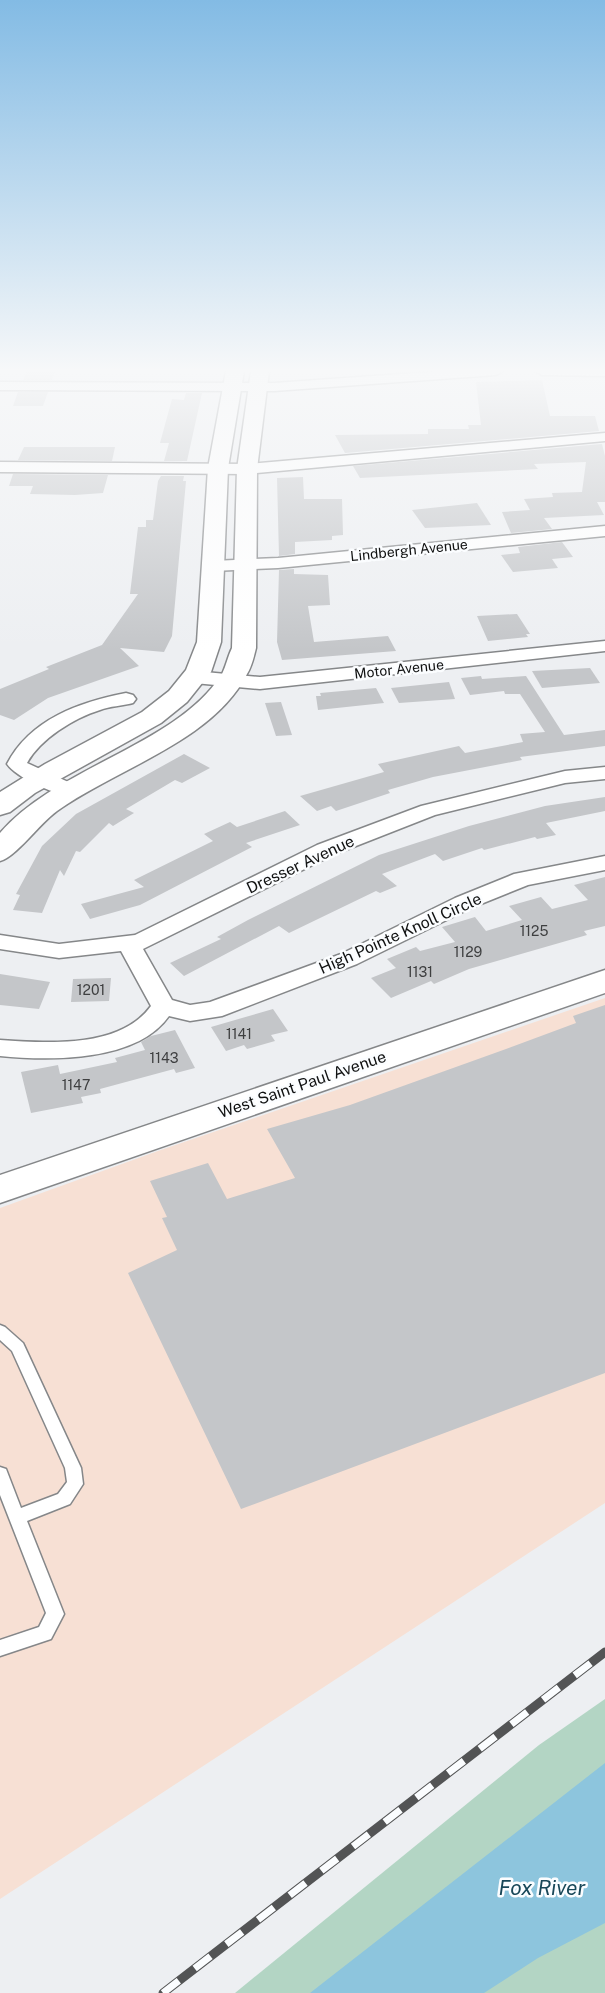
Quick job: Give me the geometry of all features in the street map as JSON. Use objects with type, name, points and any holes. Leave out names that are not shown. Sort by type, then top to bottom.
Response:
[{"type":"street","points":[[0,806],[40,778],[151,717],[187,687],[194,677],[206,657],[209,642],[219,464]]},
{"type":"street","points":[[0,852],[36,814],[70,790],[184,725],[202,711],[228,682],[243,658],[244,648],[248,464]]},
{"type":"street","points":[[0,467],[247,469],[303,464]]},
{"type":"street","name":"Lindbergh Avenue","points":[[213,566],[245,565],[605,531]]},
{"type":"street","name":"Motor Avenue","points":[[194,677],[260,684],[605,646]]},
{"type":"street","points":[[70,790],[23,771],[17,764],[32,745],[80,711],[94,705],[126,699]]},
{"type":"street","name":"Dresser Avenue","points":[[0,942],[59,951],[140,942],[325,850],[428,810],[565,777],[605,773]]},
{"type":"street","name":"High Pointe Knoll Circle","points":[[163,1006],[190,1013],[213,1010],[349,958],[463,903],[522,879],[605,863]]},
{"type":"street","points":[[0,1047],[61,1050],[113,1040],[144,1030],[154,1022],[163,1006],[128,943]]},
{"type":"street","name":"West Saint Paul Avenue","points":[[0,1189],[605,981]]},
{"type":"lane","points":[[0,1331],[18,1347],[73,1468],[75,1484],[64,1499],[17,1517]]},
{"type":"lane","points":[[0,1473],[55,1614],[45,1633],[0,1648]]},
{"type":"shaded area","points":[[605,998],[605,1503],[0,1899],[0,1208],[158,1151]]},
{"type":"green space","points":[[605,1699],[605,1993],[235,1993],[539,1745]]},
{"type":"water","name":"Fox River","points":[[605,1763],[605,1923],[538,1958],[484,1993],[310,1993]]},
{"type":"building","points":[[534,464],[538,469],[360,478],[353,466]]},
{"type":"building","points":[[586,464],[605,464],[605,502],[597,502],[604,515],[544,518],[552,529],[511,533],[502,512],[530,510],[524,499],[553,497],[552,493],[582,492]]},
{"type":"building","points":[[13,474],[108,475],[103,493],[75,495],[30,494],[33,486],[9,486]]},
{"type":"building","points":[[161,476],[184,476],[183,481],[186,481],[172,636],[164,652],[120,648],[139,666],[48,698],[14,720],[0,715],[0,689],[49,669],[46,667],[102,645],[138,594],[130,594],[138,527],[146,527],[146,520],[153,520],[158,481]]},
{"type":"building","points":[[303,477],[304,499],[342,499],[343,535],[332,536],[332,540],[295,542],[295,554],[279,556],[277,478]]},
{"type":"building","points":[[477,503],[491,525],[425,528],[412,510]]},
{"type":"building","points":[[562,542],[573,557],[552,559],[558,568],[513,572],[501,555],[520,553],[518,547]]},
{"type":"building","points":[[294,569],[294,574],[328,575],[330,605],[308,606],[314,642],[388,636],[396,651],[282,660],[277,642],[279,570]]},
{"type":"building","points":[[517,614],[530,634],[526,634],[528,637],[488,641],[477,616]]},
{"type":"building","points":[[590,668],[600,683],[542,688],[532,671]]},
{"type":"building","points":[[481,676],[482,679],[526,676],[564,735],[605,730],[605,746],[520,757],[522,760],[433,777],[388,790],[390,793],[336,811],[331,806],[317,811],[300,796],[384,772],[378,764],[459,746],[465,753],[523,742],[520,734],[545,732],[520,694],[505,694],[504,691],[470,695],[461,678]]},
{"type":"building","points":[[449,682],[455,699],[399,703],[391,688]]},
{"type":"building","points":[[376,688],[384,703],[318,710],[316,696],[321,696],[320,693]]},
{"type":"building","points":[[281,702],[292,735],[276,736],[265,703]]},
{"type":"building","points":[[184,754],[210,768],[182,783],[175,780],[126,809],[134,813],[113,826],[109,823],[80,852],[76,851],[64,876],[60,870],[42,913],[13,910],[20,895],[16,894],[42,846],[76,814]]},
{"type":"building","points":[[605,797],[605,811],[546,823],[556,835],[537,839],[535,837],[484,850],[482,848],[443,861],[435,854],[382,874],[397,886],[380,893],[376,891],[289,933],[279,926],[184,976],[170,963],[221,939],[217,937],[248,920],[379,855],[469,826],[545,806]]},
{"type":"building","points":[[285,811],[300,825],[246,843],[252,847],[140,905],[90,919],[81,904],[144,887],[134,880],[213,841],[204,834],[230,822],[237,827]]},
{"type":"building","points":[[605,877],[605,926],[584,931],[587,935],[469,969],[434,984],[431,981],[391,998],[371,978],[396,968],[387,959],[416,947],[420,951],[455,942],[442,927],[475,917],[486,931],[522,920],[509,906],[541,897],[552,909],[588,900],[574,885]]},
{"type":"building","points":[[0,974],[50,982],[39,1009],[0,1005]]},
{"type":"building","points":[[111,978],[109,1001],[71,1002],[73,979]]},
{"type":"building","points":[[605,1005],[605,1373],[241,1509],[128,1273],[177,1250],[162,1218],[167,1217],[150,1181],[208,1163],[227,1199],[295,1178],[267,1129],[350,1105],[506,1049],[576,1023],[573,1016]]},
{"type":"building","points":[[273,1009],[288,1031],[271,1035],[275,1041],[247,1049],[244,1045],[226,1051],[211,1027]]},
{"type":"building","points":[[175,1030],[195,1068],[176,1073],[174,1069],[100,1089],[101,1093],[81,1097],[83,1103],[31,1113],[21,1072],[58,1065],[60,1074],[117,1062],[115,1058],[145,1050],[141,1042],[151,1036]]},
{"type":"railway","points":[[163,1993],[605,1652]]}]
